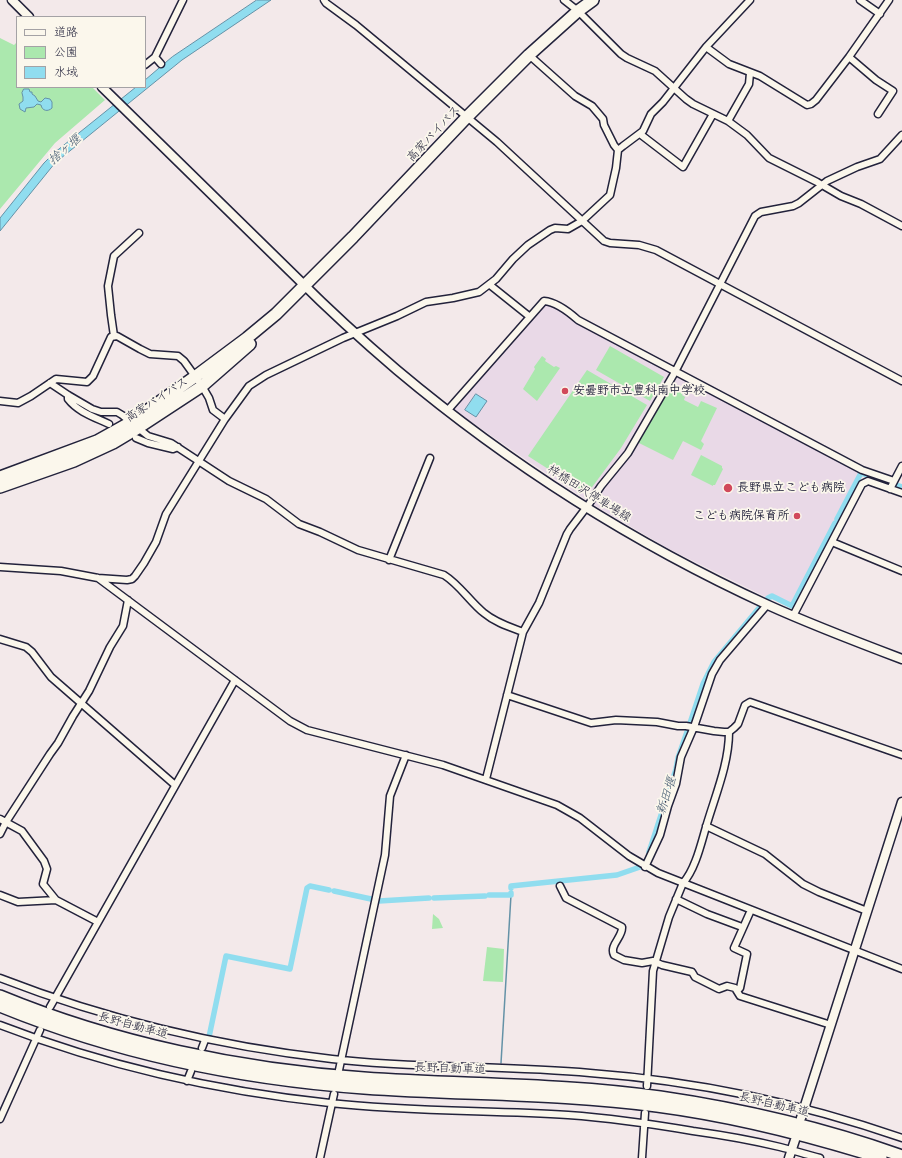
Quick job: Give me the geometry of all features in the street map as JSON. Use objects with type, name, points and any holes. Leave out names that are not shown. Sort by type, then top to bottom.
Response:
[{"type":"highway","name":"高家バイパス","points":[[0,476],[135,429],[196,376],[247,338],[276,314],[353,237],[467,117],[529,55],[593,0]]},
{"type":"highway","name":"高家バイパス","points":[[0,487],[74,461],[113,443],[202,386],[266,329],[302,288]]},
{"type":"highway","name":"長野自動車道","points":[[0,996],[101,1031],[168,1049],[235,1062],[326,1076],[542,1086],[659,1096],[726,1108],[806,1126],[902,1156]]},
{"type":"highway","name":"長野自動車道","points":[[0,1006],[98,1040],[188,1063],[232,1071],[364,1088],[540,1095],[658,1106],[759,1124],[881,1158]]},
{"type":"main road","points":[[12,0],[28,16]]},
{"type":"main road","name":"梓橋田沢停車場線","points":[[103,88],[302,288],[354,334],[447,411],[515,460],[587,508],[675,559],[767,605],[902,659]]},
{"type":"main road","points":[[801,1118],[902,802]]},
{"type":"main road","points":[[790,1154],[795,1140]]},
{"type":"street","points":[[146,64],[155,57],[183,0]]},
{"type":"street","points":[[324,0],[513,156],[604,241],[648,247],[902,381]]},
{"type":"street","points":[[564,0],[616,50],[628,58],[655,71],[686,99],[728,121],[747,135],[769,158],[902,226]]},
{"type":"street","points":[[618,150],[643,131],[651,114],[663,102],[706,46],[750,0]]},
{"type":"street","points":[[860,0],[880,14]]},
{"type":"street","points":[[706,46],[730,64],[760,76],[807,105],[811,104],[816,100],[849,57],[889,0]]},
{"type":"street","points":[[0,567],[61,571],[98,578],[132,579],[144,563],[156,542],[166,514],[198,460],[244,392],[256,381],[354,334],[426,302],[479,292],[490,285],[516,255],[528,244],[555,228],[568,229],[582,220],[610,195],[618,150],[604,125],[603,120],[592,106],[575,96],[529,55]]},
{"type":"street","points":[[155,57],[161,64]]},
{"type":"street","points":[[849,57],[876,80],[893,91],[878,114]]},
{"type":"street","points":[[728,121],[749,84],[750,73]]},
{"type":"street","points":[[640,134],[683,167],[714,114]]},
{"type":"street","points":[[486,779],[523,632],[539,603],[567,534],[570,528],[587,508],[601,486],[628,453],[675,372],[757,214],[793,206],[821,185],[857,167],[880,159],[902,135]]},
{"type":"street","points":[[114,336],[110,315],[108,286],[114,256],[139,233]]},
{"type":"street","points":[[490,285],[530,317]]},
{"type":"street","points":[[447,411],[544,301],[549,301],[578,320],[862,470],[894,481]]},
{"type":"street","points":[[114,336],[117,336],[150,354],[178,356],[184,360],[196,376],[209,398],[213,410],[225,419]]},
{"type":"street","points":[[0,401],[18,403],[56,379],[83,382],[90,380],[111,337],[114,336]]},
{"type":"street","points":[[50,383],[97,411],[117,412],[122,415],[148,443],[172,450],[178,447]]},
{"type":"street","points":[[68,395],[68,399],[72,404],[81,411],[109,424]]},
{"type":"street","points":[[135,429],[148,436],[171,443],[178,447],[229,481],[266,499],[299,524],[358,550],[444,576],[452,580],[484,613],[497,622],[523,632]]},
{"type":"street","points":[[389,560],[430,458]]},
{"type":"street","points":[[890,489],[902,466]]},
{"type":"street","points":[[793,616],[862,484],[868,481],[902,493]]},
{"type":"street","points":[[832,542],[902,571]]},
{"type":"street","points":[[98,578],[290,721],[307,730],[443,765],[557,805],[590,825],[645,867],[902,969]]},
{"type":"street","points":[[0,834],[6,822],[58,743],[72,716],[82,703],[110,647],[123,626],[128,600]]},
{"type":"street","points":[[645,867],[660,835],[676,784],[681,757],[694,727],[709,681],[715,668],[767,605]]},
{"type":"street","points":[[0,639],[26,647],[32,652],[51,677],[175,785]]},
{"type":"street","points":[[50,1008],[235,680]]},
{"type":"street","points":[[508,695],[591,723],[616,720],[657,722],[729,732]]},
{"type":"street","points":[[647,1086],[653,971],[676,900],[695,860],[706,826],[724,768],[729,732],[738,724],[745,705],[750,702],[902,755]]},
{"type":"street","points":[[339,1070],[385,855],[390,796],[406,755]]},
{"type":"street","points":[[0,819],[22,831],[44,862],[47,869],[43,884],[56,900],[98,922]]},
{"type":"street","points":[[706,826],[765,854],[803,884],[819,892],[868,911]]},
{"type":"street","points":[[560,886],[566,898],[620,924],[622,930],[613,949],[614,955],[624,960],[642,963],[653,961],[662,965],[692,972],[694,977],[719,988],[727,986],[735,988],[740,996],[831,1025]]},
{"type":"street","points":[[0,895],[18,902],[56,900]]},
{"type":"street","points":[[676,900],[707,914],[742,927]]},
{"type":"street","points":[[738,991],[740,988],[747,954],[734,948],[742,927],[751,910]]},
{"type":"street","points":[[0,978],[54,999],[144,1026],[242,1047],[340,1060],[546,1070],[647,1078],[730,1091],[805,1108],[902,1138]]},
{"type":"street","points":[[0,1025],[122,1065],[187,1081],[238,1091],[332,1103],[381,1107],[569,1115],[644,1123],[719,1135],[780,1147],[790,1154],[820,1158]]},
{"type":"street","points":[[0,1119],[40,1030]]},
{"type":"street","points":[[202,1048],[204,1040]]},
{"type":"street","points":[[187,1081],[191,1071]]},
{"type":"street","points":[[320,1158],[334,1094]]},
{"type":"street","points":[[642,1158],[645,1113]]},
{"type":"shaded area","name":"安曇野市立豊科南中学校","points":[[548,304],[670,371],[671,374],[625,453],[594,489],[589,499],[585,499],[454,410],[454,407],[544,305]]},
{"type":"shaded area","name":"長野県立こども病院","points":[[675,375],[861,471],[791,603],[770,594],[766,597],[669,549],[592,504],[616,470]]},
{"type":"green space","points":[[0,38],[14,45],[16,43],[16,88],[93,88],[105,100],[55,143],[0,209]]},
{"type":"green space","points":[[610,346],[664,377],[650,401],[596,370]]},
{"type":"green space","points":[[542,356],[546,359],[545,361],[554,367],[556,366],[560,368],[537,401],[523,389],[535,369],[534,367]]},
{"type":"green space","points":[[587,370],[647,405],[621,448],[587,494],[528,456]]},
{"type":"green space","points":[[684,391],[682,395],[685,397],[684,400],[698,407],[701,401],[717,408],[701,441],[704,444],[701,450],[683,441],[673,460],[637,442],[666,393]]},
{"type":"green space","points":[[701,455],[722,466],[723,469],[715,485],[713,486],[691,475]]},
{"type":"green space","points":[[433,914],[439,919],[443,928],[432,929]]},
{"type":"green space","points":[[487,947],[504,949],[503,982],[483,981]]},
{"type":"water","name":"捨ヶ堰","points":[[257,0],[271,0],[182,60],[55,163],[0,231],[0,218],[44,163],[54,153],[135,88],[146,88],[146,79],[172,57]]},
{"type":"water","points":[[24,89],[29,89],[38,101],[41,102],[45,98],[50,99],[52,102],[52,108],[45,110],[41,105],[37,104],[34,107],[26,108],[25,112],[20,109],[19,104],[23,101],[22,93]]},
{"type":"water","points":[[476,394],[487,401],[476,417],[465,410]]},
{"type":"waterway","name":"新田堰","points":[[837,519],[861,473],[890,483]]},
{"type":"waterway","name":"新田堰","points":[[896,485],[902,487]]},
{"type":"waterway","name":"新田堰","points":[[768,598],[772,596],[792,606],[835,523]]},
{"type":"waterway","name":"新田堰","points":[[690,723],[703,684],[714,662],[759,608]]},
{"type":"waterway","name":"新田堰","points":[[649,852],[688,729]]},
{"type":"waterway","name":"新田堰","points":[[511,888],[511,886],[617,875],[640,867]]},
{"type":"waterway","points":[[209,1037],[226,956],[290,969],[307,888],[310,886],[329,890]]},
{"type":"waterway","points":[[334,891],[371,899]]},
{"type":"waterway","points":[[489,895],[511,895],[511,893]]},
{"type":"waterway","points":[[501,1063],[511,895]]},
{"type":"waterway","points":[[434,898],[485,896]]},
{"type":"waterway","points":[[379,901],[429,898]]},
{"type":"place","name":"安曇野市立豊科南中学校","points":[[565,391]]},
{"type":"place","name":"長野県立こども病院","points":[[728,488]]},
{"type":"place","name":"こども病院保育所","points":[[797,516]]}]
